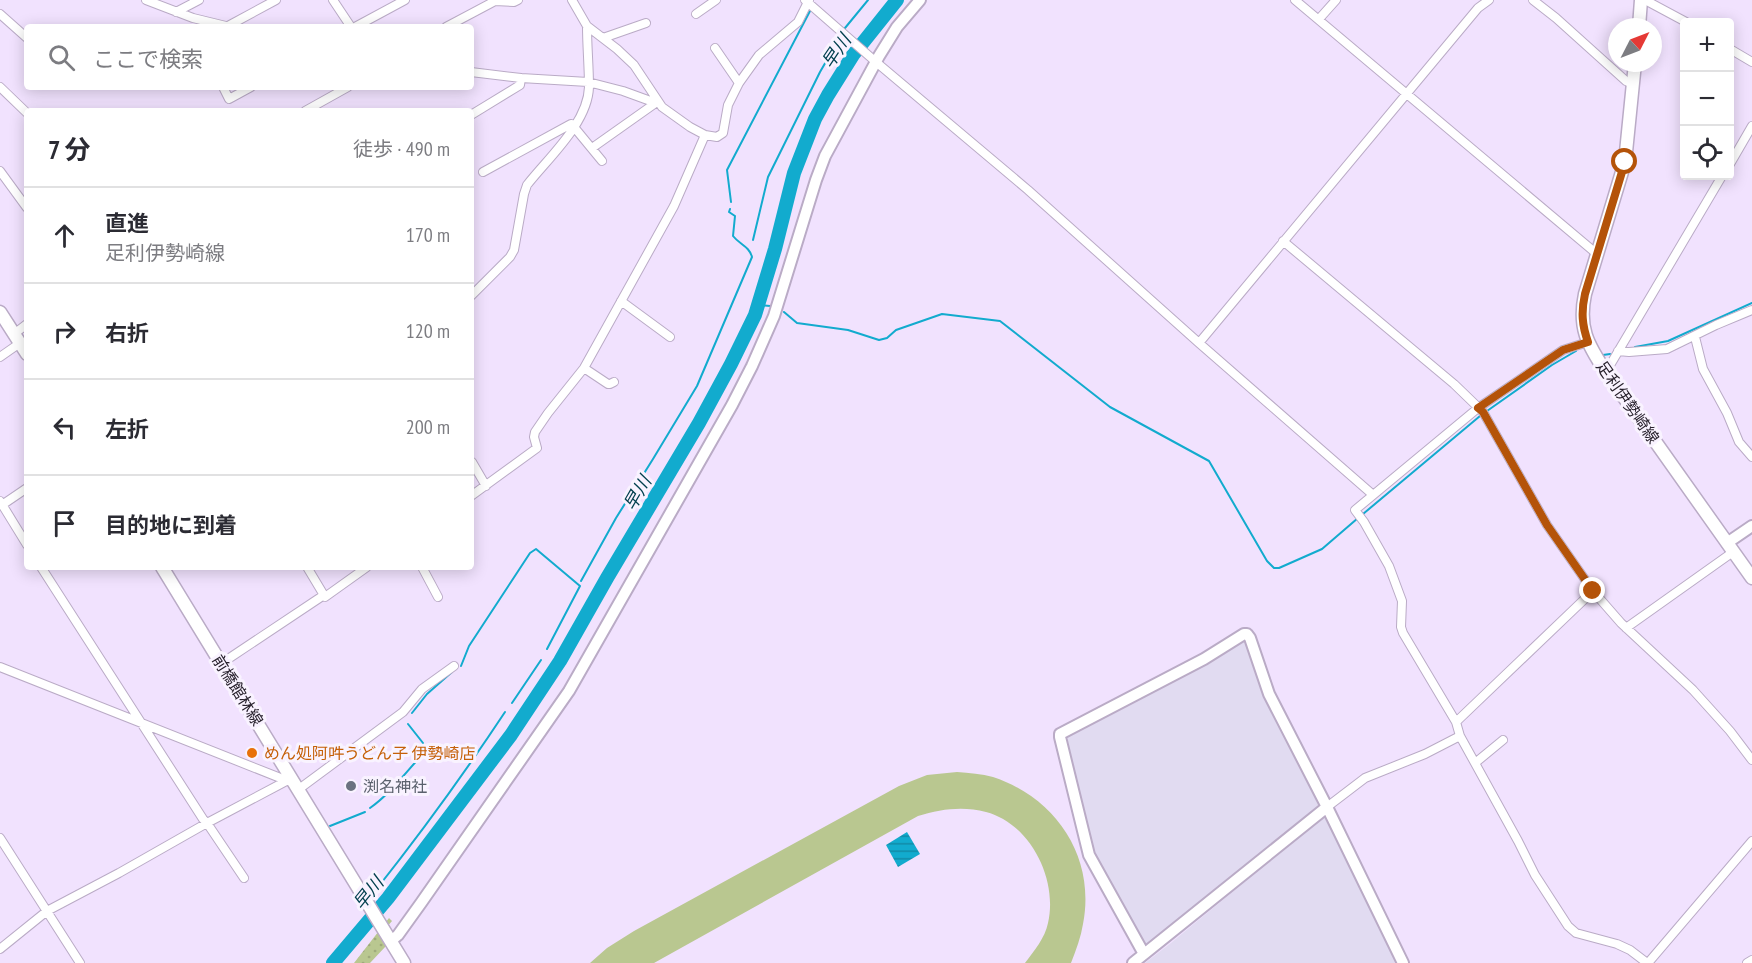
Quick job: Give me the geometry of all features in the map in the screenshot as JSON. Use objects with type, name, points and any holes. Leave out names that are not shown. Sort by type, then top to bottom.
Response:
[{"type":"main road","points":[[1640,18],[1643,0]]},
{"type":"main road","name":"足利伊勢崎線","points":[[1634,72],[1625,162],[1585,294],[1581,315],[1583,328],[1588,342],[1606,372],[1752,578]]},
{"type":"main road","points":[[0,312],[20,343]]},
{"type":"main road","name":"前橋館林線","points":[[164,570],[388,937]]},
{"type":"main road","points":[[388,937],[404,963]]},
{"type":"street","points":[[146,0],[193,18],[217,24]]},
{"type":"street","points":[[176,12],[199,0]]},
{"type":"street","points":[[234,24],[276,0]]},
{"type":"street","points":[[333,0],[349,24]]},
{"type":"street","points":[[361,24],[405,0]]},
{"type":"street","points":[[452,24],[495,1],[514,2],[518,0]]},
{"type":"street","points":[[474,293],[510,257],[514,250],[527,185],[575,126],[584,108],[589,88],[586,26],[572,0]]},
{"type":"street","points":[[696,14],[716,0]]},
{"type":"street","points":[[388,937],[398,935],[569,691],[732,405],[774,316],[825,156],[873,60],[920,0]]},
{"type":"street","points":[[1295,0],[1597,254]]},
{"type":"street","points":[[1319,20],[1336,0]]},
{"type":"street","points":[[1199,343],[1478,8],[1489,0]]},
{"type":"street","points":[[1533,0],[1626,81],[1633,84]]},
{"type":"street","points":[[1643,0],[1680,19]]},
{"type":"street","points":[[586,26],[634,65],[657,102],[675,117],[705,135],[717,137],[723,133],[728,105],[739,83],[759,55],[798,22],[807,1],[873,60],[1028,190],[1372,494]]},
{"type":"street","points":[[0,15],[24,35]]},
{"type":"street","points":[[603,38],[646,23]]},
{"type":"street","points":[[716,48],[739,83]]},
{"type":"street","points":[[1734,51],[1752,62]]},
{"type":"street","points":[[474,72],[588,82],[657,102]]},
{"type":"street","points":[[474,113],[520,85],[521,78]]},
{"type":"street","points":[[0,87],[24,110]]},
{"type":"street","points":[[224,90],[229,99],[246,90]]},
{"type":"street","points":[[310,108],[343,90]]},
{"type":"street","points":[[592,148],[657,102]]},
{"type":"street","points":[[483,172],[571,124],[602,161]]},
{"type":"street","points":[[1734,157],[1752,126]]},
{"type":"street","points":[[474,494],[537,448],[535,432],[548,412],[584,368],[674,206],[705,135]]},
{"type":"street","points":[[0,171],[24,204]]},
{"type":"street","points":[[1606,372],[1720,180]]},
{"type":"street","points":[[1283,241],[1454,384],[1483,412],[1547,525],[1593,591],[1626,628],[1693,690],[1730,731],[1752,760]]},
{"type":"street","points":[[621,301],[670,337]]},
{"type":"street","points":[[1618,351],[1665,350],[1752,310]]},
{"type":"street","points":[[1695,337],[1703,369],[1727,413],[1739,442],[1752,457]]},
{"type":"street","points":[[1588,342],[1563,350],[1478,408],[1355,510],[1380,549],[1392,575],[1402,601],[1401,627],[1403,633],[1456,722],[1460,736],[1535,875],[1572,931],[1617,944],[1647,963],[1752,841]]},
{"type":"street","points":[[0,357],[20,343]]},
{"type":"street","points":[[584,368],[608,384],[614,382]]},
{"type":"street","points":[[474,465],[486,486]]},
{"type":"street","points":[[24,490],[1,503],[24,540]]},
{"type":"street","points":[[1626,628],[1730,548],[1752,526]]},
{"type":"street","points":[[43,570],[202,819],[244,878]]},
{"type":"street","points":[[309,570],[324,595]]},
{"type":"street","points":[[222,663],[363,570]]},
{"type":"street","points":[[424,570],[438,597]]},
{"type":"street","points":[[1456,722],[1593,591]]},
{"type":"street","points":[[1144,954],[1089,855],[1060,737],[1062,732],[1204,658],[1239,636],[1247,634],[1269,694],[1328,807],[1403,963]]},
{"type":"street","points":[[299,789],[404,712],[422,689],[454,666]]},
{"type":"street","points":[[1,670],[290,779]]},
{"type":"street","points":[[1133,963],[1365,778],[1425,754],[1460,736]]},
{"type":"street","points":[[1475,763],[1503,740]]},
{"type":"street","points":[[0,949],[47,911],[290,779]]},
{"type":"street","points":[[0,838],[80,963]]},
{"type":"street","points":[[1747,963],[1752,960]]},
{"type":"shaded area","points":[[1246,637],[1321,807],[1146,947],[1093,853],[1067,737],[1214,659]]},
{"type":"shaded area","points":[[1325,815],[1397,963],[1145,963],[1171,943]]},
{"type":"green space","points":[[957,772],[993,777],[1015,787],[1035,799],[1053,815],[1066,833],[1077,854],[1083,876],[1085,899],[1082,929],[1071,963],[1025,963],[1047,929],[1050,906],[1045,872],[1038,856],[1016,828],[1002,818],[986,812],[960,809],[918,816],[654,963],[590,963],[607,948],[634,931],[899,786],[927,775]]},
{"type":"green space","points":[[389,918],[392,921],[380,935],[386,946],[370,963],[354,963]]},
{"type":"water","points":[[907,832],[920,854],[898,867],[886,845]]},
{"type":"waterway","points":[[845,28],[868,0]]},
{"type":"waterway","name":"早川","points":[[333,963],[388,898],[511,735],[560,661],[699,423],[755,315],[775,249],[794,173],[815,119],[853,55],[897,0]]},
{"type":"waterway","points":[[731,202],[727,170],[810,11]]},
{"type":"waterway","points":[[753,240],[768,177],[835,46]]},
{"type":"waterway","points":[[581,581],[616,518],[697,386],[752,257],[749,250],[733,236],[735,216],[729,212],[730,209]]},
{"type":"waterway","points":[[1635,347],[1668,341],[1752,303]]},
{"type":"waterway","points":[[759,305],[770,306]]},
{"type":"waterway","points":[[784,312],[797,323],[848,330],[879,340],[887,338],[896,330],[942,314],[1000,321],[1110,407],[1209,461],[1267,561],[1274,568],[1279,568],[1322,549],[1358,518]]},
{"type":"waterway","points":[[1487,411],[1552,365],[1576,351]]},
{"type":"waterway","points":[[1603,355],[1610,354]]},
{"type":"waterway","points":[[1363,514],[1480,416]]},
{"type":"waterway","points":[[461,666],[469,646],[530,553],[536,549],[580,586],[547,649]]},
{"type":"waterway","points":[[512,703],[541,660]]},
{"type":"waterway","points":[[412,713],[427,694],[452,672]]},
{"type":"waterway","points":[[375,891],[442,803],[505,712]]},
{"type":"waterway","points":[[370,808],[391,790],[422,755],[423,743],[408,724]]},
{"type":"waterway","points":[[330,826],[365,812]]},
{"type":"place","name":"めん処阿吽うどん子 伊勢崎店","points":[[252,753]]},
{"type":"place","name":"渕名神社","points":[[351,786]]},
{"type":"route","points":[[1593,591],[1547,525],[1483,412],[1478,408],[1563,350],[1588,342],[1581,315],[1585,294],[1625,162]]}]
